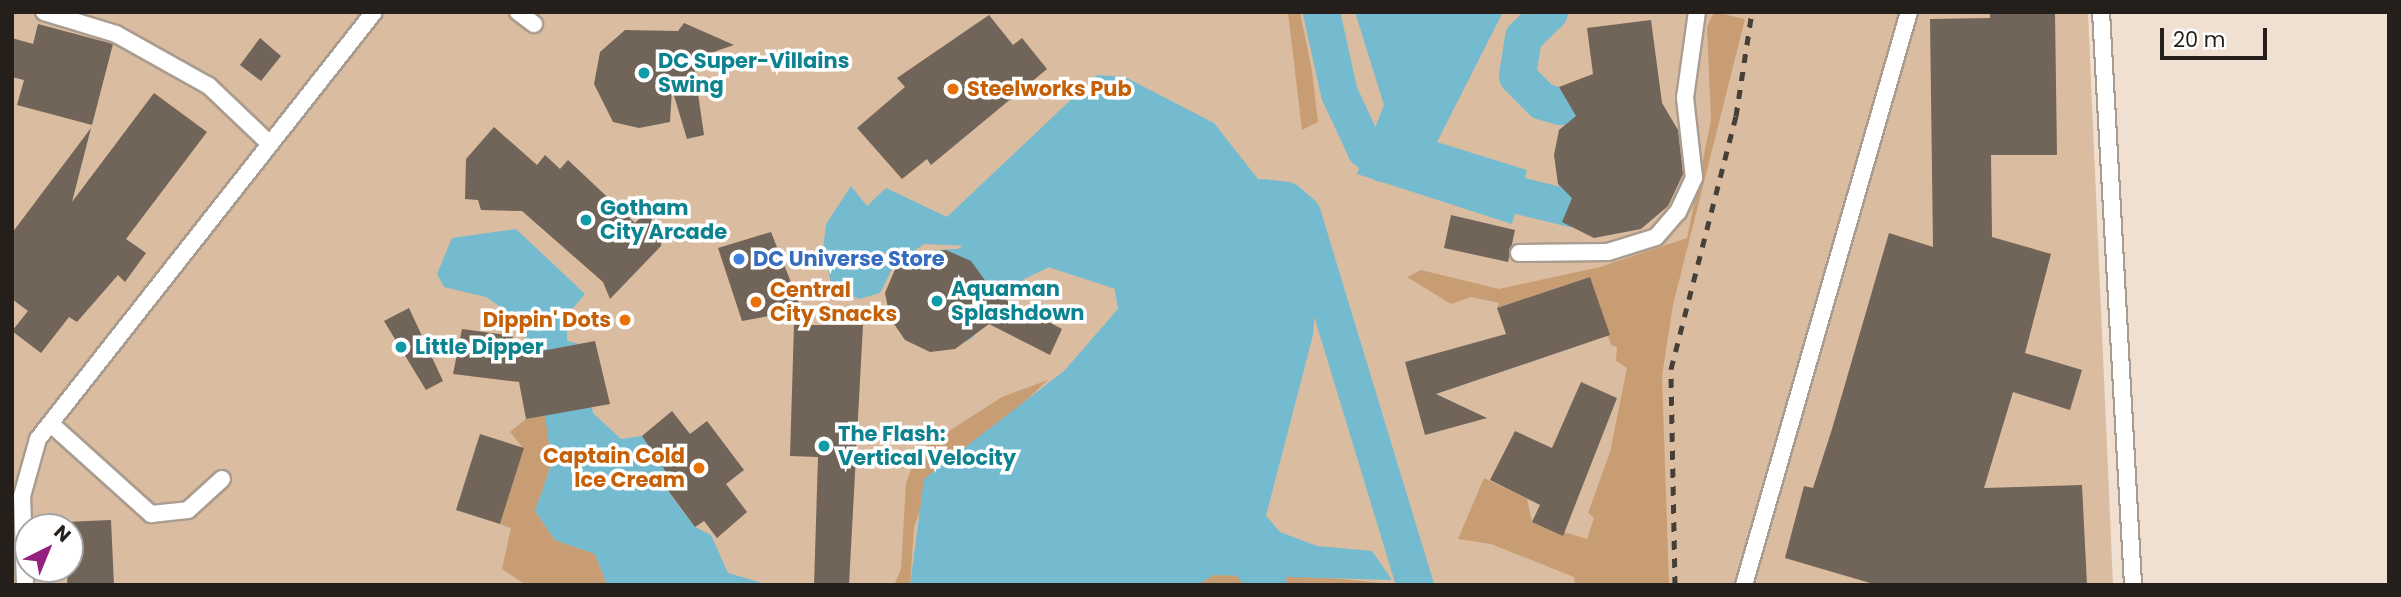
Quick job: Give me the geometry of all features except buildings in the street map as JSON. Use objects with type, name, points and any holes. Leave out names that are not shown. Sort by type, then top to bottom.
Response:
[{"type":"lane","points":[[44,12],[116,34],[209,86],[271,144]]},
{"type":"lane","points":[[25,585],[22,496],[38,439],[374,12]]},
{"type":"lane","points":[[518,12],[534,24]]},
{"type":"lane","points":[[1519,253],[1608,252],[1656,237],[1678,212],[1694,178],[1685,98],[1697,12]]},
{"type":"lane","points":[[1744,585],[1909,12]]},
{"type":"lane","points":[[2101,12],[2133,585]]},
{"type":"lane","points":[[51,424],[151,514],[188,510],[222,479]]},
{"type":"shaded area","points":[[12,12],[2088,12],[2113,585],[12,585]]},
{"type":"shaded area","points":[[1288,12],[1300,12],[1312,71],[1318,122],[1302,130]]},
{"type":"shaded area","points":[[1714,12],[1745,19],[1673,305],[1662,376],[1669,585],[1575,585],[1574,577],[1491,544],[1458,539],[1484,478],[1527,499],[1532,522],[1587,539],[1594,518],[1588,513],[1610,452],[1627,368],[1616,361],[1617,347],[1611,345],[1590,277],[1497,308],[1499,303],[1471,297],[1451,304],[1407,277],[1421,270],[1499,289],[1600,267],[1687,238],[1711,120],[1707,27]]},
{"type":"shaded area","points":[[1048,380],[995,429],[938,463],[914,527],[910,585],[894,585],[901,569],[906,483],[918,451],[1002,397]]},
{"type":"shaded area","points":[[547,415],[552,463],[535,511],[555,540],[595,554],[607,585],[526,585],[502,569],[511,528],[500,524],[524,449],[510,432],[526,419]]},
{"type":"shaded area","points":[[1214,575],[1302,575],[1402,585],[1197,585]]},
{"type":"water","points":[[1355,12],[1503,12],[1437,142],[1527,170],[1512,224],[1357,174],[1384,105]]},
{"type":"water","points":[[1097,75],[1125,77],[1214,123],[1319,257],[1313,335],[1266,516],[1280,532],[1317,546],[1372,551],[1392,580],[1214,575],[1197,585],[910,585],[924,479],[1064,371],[1118,309],[1111,267],[1072,236],[1020,248],[924,244],[894,265],[880,293],[859,299],[832,286],[823,251],[826,224],[851,186],[867,206],[886,188],[947,217]]},
{"type":"water","points":[[516,229],[585,294],[567,315],[567,341],[579,344],[593,413],[621,439],[642,436],[668,475],[661,482],[695,527],[711,535],[728,573],[769,585],[607,585],[595,554],[555,540],[535,511],[552,463],[535,350],[506,311],[486,297],[444,287],[437,274],[452,238]]},
{"type":"waterway","points":[[1321,12],[1339,93],[1365,149],[1382,163],[1410,169]]},
{"type":"waterway","points":[[1549,12],[1523,37],[1517,76],[1542,101],[1560,106]]},
{"type":"waterway","points":[[1473,184],[1571,208]]},
{"type":"waterway","points":[[1233,224],[1263,197],[1286,200],[1302,214],[1415,585]]},
{"type":"waterway","points":[[926,269],[965,266],[1029,218]]},
{"type":"waterway","points":[[960,323],[978,292],[1013,263],[1047,247],[1127,273]]},
{"type":"waterway","points":[[1229,537],[1268,585]]},
{"type":"railway","points":[[1675,585],[1671,369],[1736,116],[1752,12]]},
{"type":"place","name":"DC Super-Villains Swing","points":[[644,73]]},
{"type":"place","name":"Steelworks Pub","points":[[953,89]]},
{"type":"place","name":"Gotham City Arcade","points":[[586,220]]},
{"type":"place","name":"DC Universe Store","points":[[739,259]]},
{"type":"place","name":"Aquaman Splashdown","points":[[937,301]]},
{"type":"place","name":"Central City Snacks","points":[[756,302]]},
{"type":"place","name":"Dippin' Dots","points":[[625,320]]},
{"type":"place","name":"Little Dipper","points":[[401,347]]},
{"type":"place","name":"The Flash: Vertical Velocity","points":[[824,446]]},
{"type":"place","name":"Captain Cold Ice Cream","points":[[699,468]]}]
